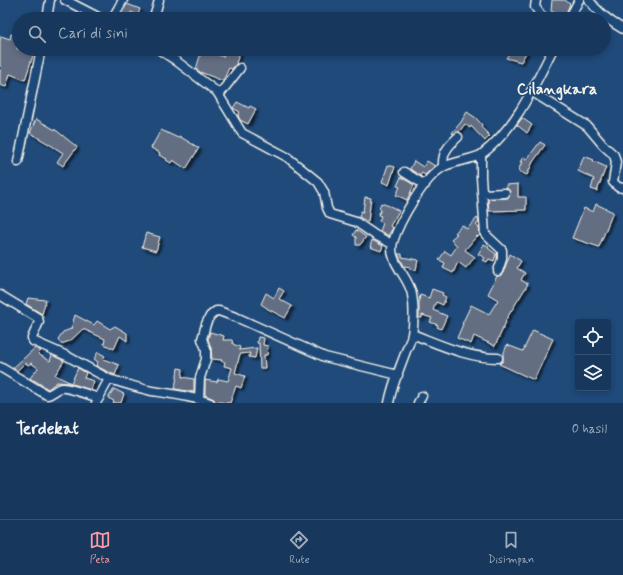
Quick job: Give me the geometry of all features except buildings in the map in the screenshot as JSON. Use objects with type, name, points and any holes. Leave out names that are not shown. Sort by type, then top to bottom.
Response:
[{"type":"street","points":[[47,12],[50,0]]},
{"type":"street","points":[[65,0],[88,12]]},
{"type":"street","points":[[116,12],[122,0]]},
{"type":"street","points":[[156,12],[159,0]]},
{"type":"street","points":[[536,0],[535,7],[539,12]]},
{"type":"street","points":[[573,12],[579,0]]},
{"type":"street","points":[[589,0],[597,12]]},
{"type":"street","points":[[611,22],[623,29]]},
{"type":"street","points":[[18,162],[40,56]]},
{"type":"street","points":[[169,56],[219,95],[242,133],[287,157],[318,182],[324,192],[326,208],[330,214],[356,222],[392,244]]},
{"type":"street","points":[[389,403],[393,386],[412,334],[412,295],[409,283],[392,255],[392,244],[407,210],[425,184],[443,166],[481,155],[508,127],[531,91],[549,56]]},
{"type":"street","points":[[219,95],[240,68]]},
{"type":"street","points":[[531,91],[587,126],[603,145],[614,155],[616,162],[613,182],[618,187],[623,188]]},
{"type":"street","points":[[443,166],[444,152],[458,137]]},
{"type":"street","points":[[481,155],[485,234],[502,250],[502,259],[498,271]]},
{"type":"street","points":[[404,172],[425,184]]},
{"type":"street","points":[[482,194],[505,193]]},
{"type":"street","points":[[0,295],[38,318],[39,322],[32,338],[33,341],[67,356],[109,380],[124,382],[150,390],[198,399],[210,403]]},
{"type":"street","points":[[198,399],[200,378],[206,359],[206,349],[202,338],[210,316],[216,311],[238,318],[325,357],[398,375]]},
{"type":"street","points":[[412,334],[452,350],[473,356],[498,358]]},
{"type":"street","points":[[0,367],[45,394],[50,394],[59,388],[66,388],[98,401],[109,380]]},
{"type":"district","name":"Cilangkara","points":[[557,88]]}]
